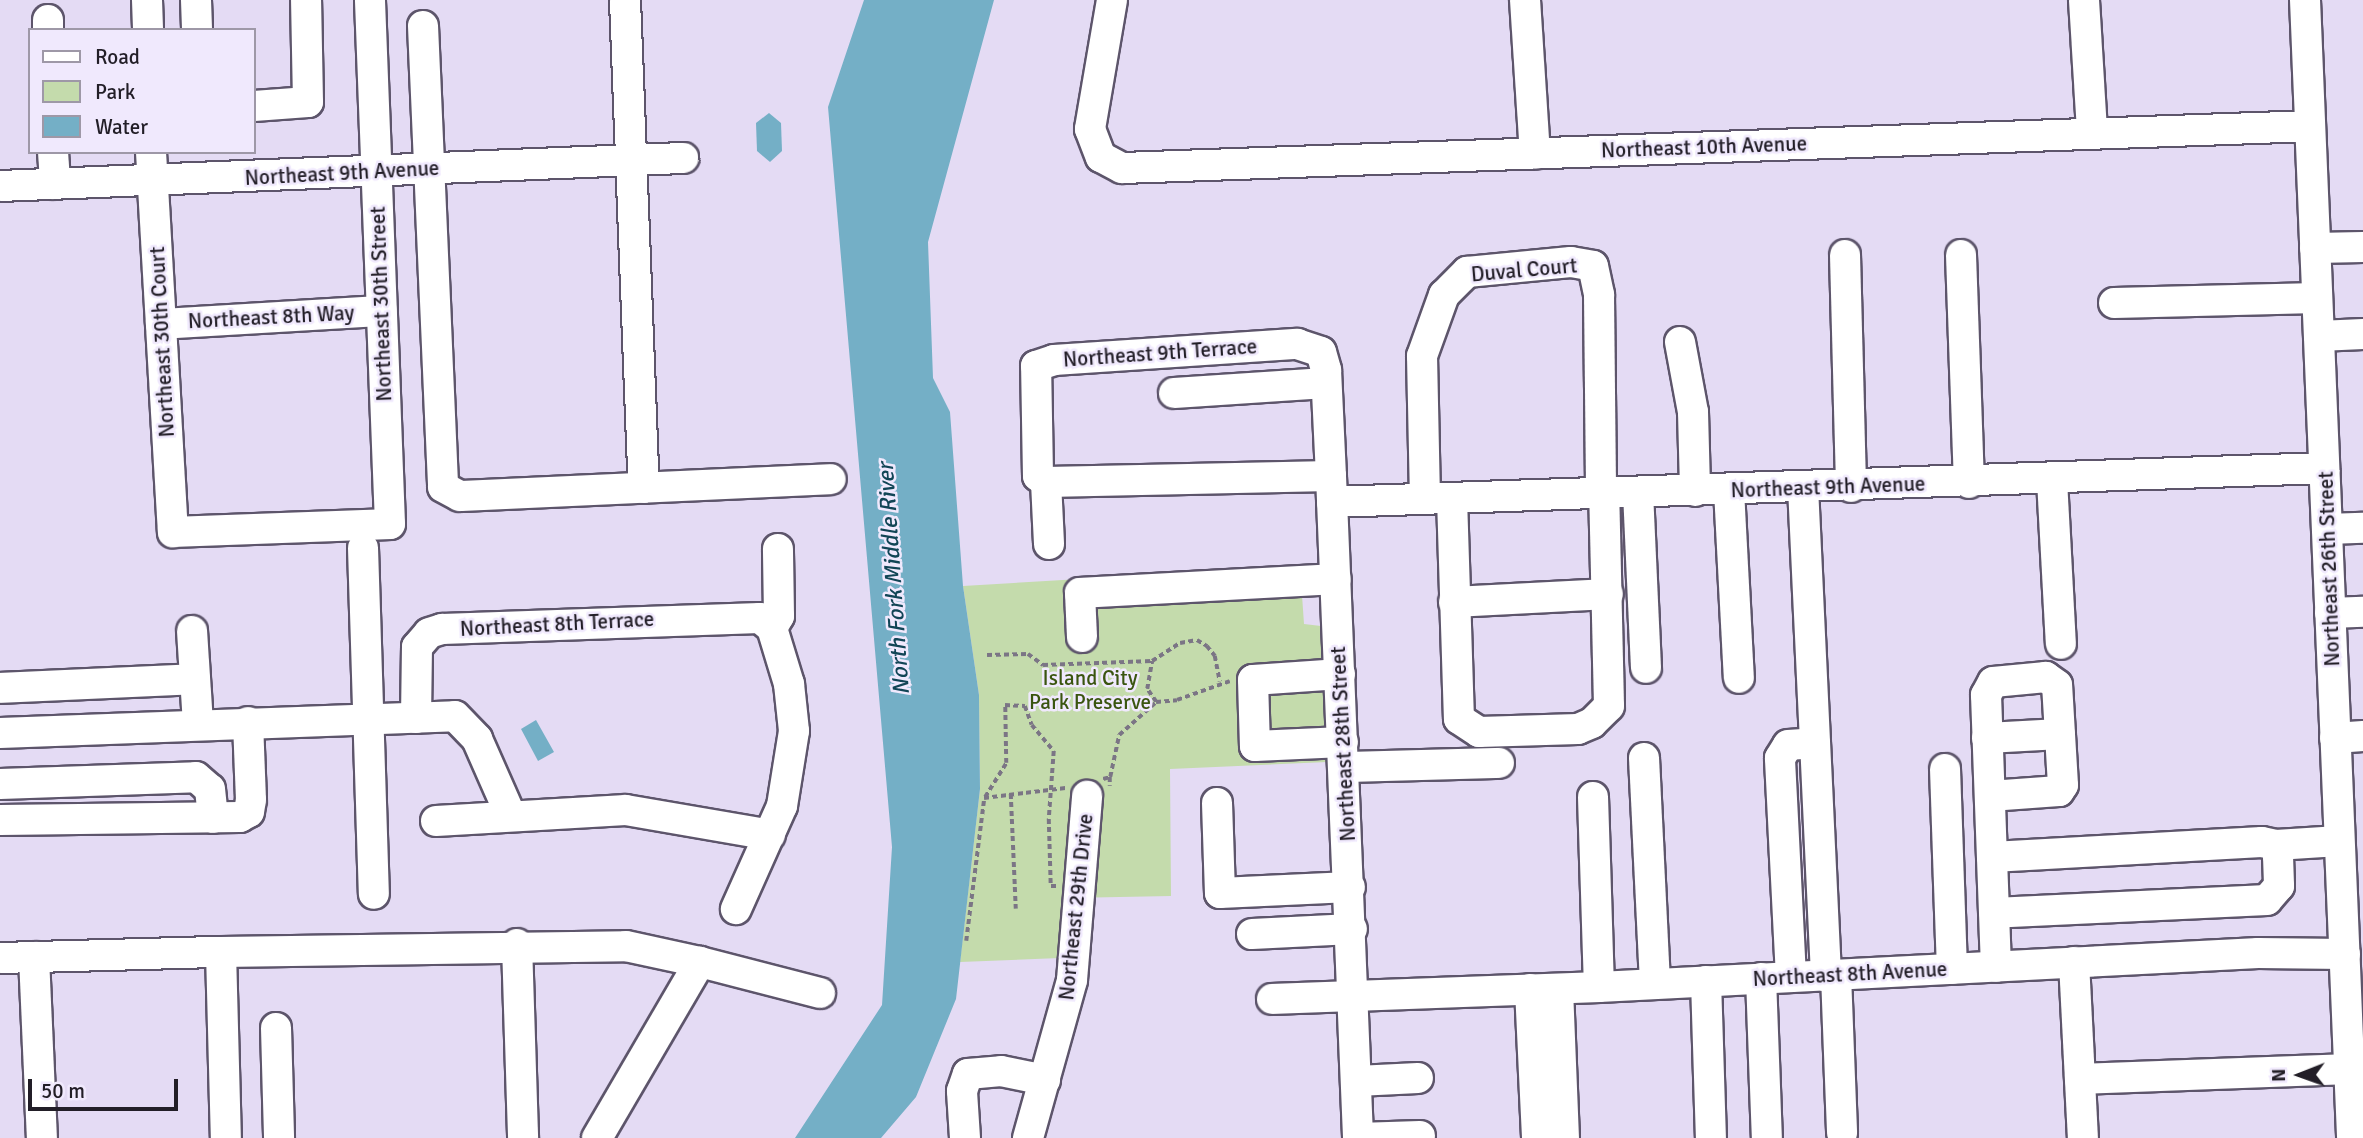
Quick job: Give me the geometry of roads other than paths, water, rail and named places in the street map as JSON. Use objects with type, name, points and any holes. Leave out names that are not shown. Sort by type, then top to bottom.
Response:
[{"type":"street","points":[[147,0],[148,28]]},
{"type":"street","points":[[196,0],[197,28]]},
{"type":"street","points":[[256,106],[308,102],[306,0]]},
{"type":"street","name":"Northeast 30th Street","points":[[173,532],[390,524],[370,0]]},
{"type":"street","points":[[625,0],[644,488]]},
{"type":"street","name":"Northeast 10th Avenue","points":[[1112,0],[1090,129],[1101,157],[1122,168],[2310,126]]},
{"type":"street","points":[[1525,0],[1535,154]]},
{"type":"street","points":[[2084,0],[2092,132]]},
{"type":"street","name":"Northeast 26th Street","points":[[2305,0],[2330,613],[2349,737],[2339,841],[2352,885],[2344,954],[2352,1138]]},
{"type":"street","points":[[423,26],[443,487],[460,496],[831,479]]},
{"type":"street","points":[[53,154],[54,184]]},
{"type":"street","name":"Northeast 9th Avenue","points":[[0,186],[54,184],[152,167],[376,171],[683,158]]},
{"type":"street","name":"Northeast 30th Court","points":[[152,167],[173,532]]},
{"type":"street","points":[[2315,248],[2363,247]]},
{"type":"street","points":[[1845,255],[1851,487]]},
{"type":"street","points":[[1961,255],[1969,483]]},
{"type":"street","name":"Duval Court","points":[[1439,498],[1422,356],[1444,295],[1467,272],[1571,262],[1593,266],[1598,295],[1603,493]]},
{"type":"street","points":[[2114,303],[2317,298]]},
{"type":"street","name":"Northeast 8th Way","points":[[161,324],[382,310]]},
{"type":"street","points":[[2319,336],[2363,334]]},
{"type":"street","points":[[1680,342],[1693,412],[1695,491]]},
{"type":"street","name":"Northeast 9th Terrace","points":[[1049,544],[1045,482],[1038,476],[1035,389],[1036,366],[1042,361],[1297,344],[1321,352]]},
{"type":"street","name":"Northeast 28th Street","points":[[1321,352],[1326,383],[1332,489],[1352,929],[1358,1138]]},
{"type":"street","points":[[1174,393],[1326,383]]},
{"type":"street","name":"Northeast 9th Avenue","points":[[1332,489],[1439,498],[1969,483],[2324,468]]},
{"type":"street","points":[[2052,480],[2061,644]]},
{"type":"street","points":[[1045,482],[1332,489]]},
{"type":"street","points":[[1803,488],[1823,915],[1831,975],[1842,1133]]},
{"type":"street","points":[[1729,490],[1739,678]]},
{"type":"street","points":[[1638,492],[1646,668]]},
{"type":"street","points":[[1439,498],[1454,602],[1455,704],[1459,719],[1471,729],[1578,729],[1592,723],[1609,706],[1612,684],[1603,493]]},
{"type":"street","points":[[2327,529],[2363,528]]},
{"type":"street","points":[[363,548],[374,894]]},
{"type":"street","points":[[736,909],[782,806],[794,731],[789,684],[772,628],[779,616],[778,549]]},
{"type":"street","points":[[1082,637],[1080,593],[1336,579]]},
{"type":"street","points":[[1454,602],[1608,594]]},
{"type":"street","points":[[2330,613],[2363,612]]},
{"type":"street","name":"Northeast 8th Terrace","points":[[416,718],[417,647],[429,634],[442,629],[750,615],[772,628]]},
{"type":"street","points":[[192,631],[198,724]]},
{"type":"street","points":[[1340,674],[1253,680],[1255,746],[1499,763]]},
{"type":"street","points":[[1990,796],[2059,791],[2057,685],[2046,677],[1993,682],[1986,695],[1996,967]]},
{"type":"street","points":[[0,688],[195,679]]},
{"type":"street","points":[[0,733],[455,716],[477,739],[511,816]]},
{"type":"street","points":[[0,820],[240,817],[249,812],[248,722]]},
{"type":"street","points":[[1987,738],[2060,734]]},
{"type":"street","points":[[1791,977],[1780,758],[1788,745],[1815,743]]},
{"type":"street","points":[[1644,758],[1655,983]]},
{"type":"street","points":[[1945,769],[1952,969]]},
{"type":"street","points":[[0,784],[196,777],[210,789],[213,818]]},
{"type":"street","name":"Northeast 29th Drive","points":[[1028,1138],[1072,980],[1087,796]]},
{"type":"street","points":[[1593,797],[1599,987]]},
{"type":"street","points":[[1217,803],[1220,893],[1350,887]]},
{"type":"street","points":[[436,821],[511,816],[658,813],[770,835]]},
{"type":"street","points":[[1992,857],[2339,841]]},
{"type":"street","points":[[1994,913],[2267,900],[2279,886],[2276,845]]},
{"type":"street","points":[[1788,919],[1823,915]]},
{"type":"street","points":[[1252,934],[1352,929]]},
{"type":"street","points":[[517,944],[523,1138]]},
{"type":"street","points":[[0,958],[517,944],[626,946],[701,962],[820,993]]},
{"type":"street","points":[[221,952],[226,1138]]},
{"type":"street","name":"Northeast 8th Avenue","points":[[1272,999],[1599,987],[2258,953],[2344,954]]},
{"type":"street","points":[[34,957],[42,1138]]},
{"type":"street","points":[[597,1138],[701,962]]},
{"type":"street","points":[[2074,962],[2083,1138]]},
{"type":"street","points":[[1761,978],[1767,1138]]},
{"type":"street","points":[[1706,981],[1711,1138]]},
{"type":"street","points":[[1537,1138],[1544,989]]},
{"type":"street","points":[[1544,989],[1563,1138]]},
{"type":"street","points":[[276,1028],[279,1138]]},
{"type":"street","points":[[2080,1079],[2349,1069]]},
{"type":"street","points":[[965,1138],[962,1091],[968,1074],[1001,1071],[1045,1080]]},
{"type":"street","points":[[1357,1081],[1418,1079]]},
{"type":"street","points":[[1358,1138],[1420,1136]]},
{"type":"water","name":"North Fork Middle River","points":[[864,0],[994,0],[928,242],[933,378],[950,412],[963,586],[979,695],[980,789],[956,999],[916,1097],[881,1138],[795,1138],[882,1005],[892,847],[828,107]]},
{"type":"water","points":[[769,113],[781,123],[782,151],[770,162],[757,151],[756,123]]},
{"type":"water","points":[[536,720],[554,752],[538,761],[521,729]]},
{"type":"park label","name":"Island City Park Preserve","points":[[1090,690]]}]
